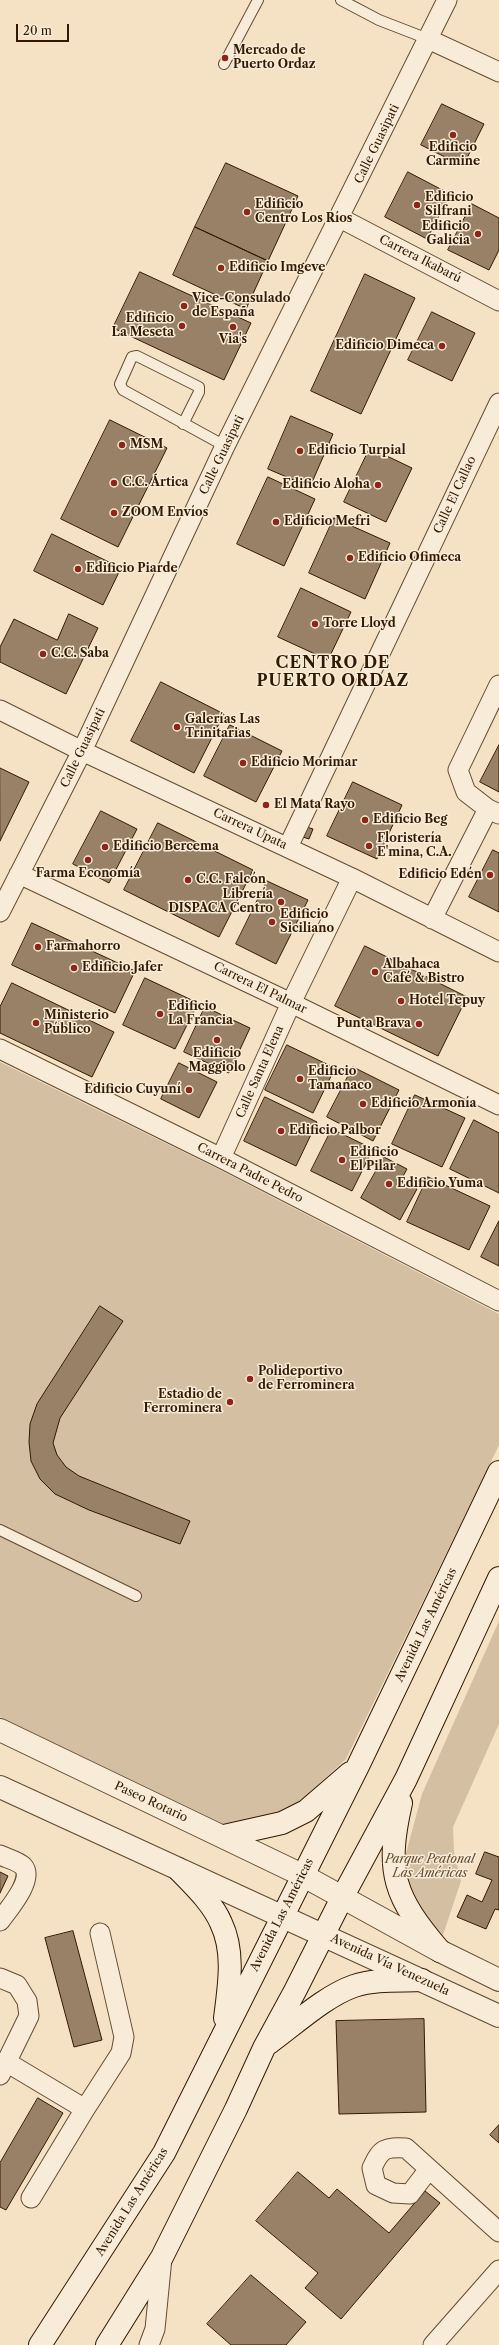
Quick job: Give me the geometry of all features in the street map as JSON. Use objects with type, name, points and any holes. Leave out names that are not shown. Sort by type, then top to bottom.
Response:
[{"type":"main road","name":"Avenida Las Américas","points":[[40,2345],[164,2153],[223,2032],[358,1766],[499,1472]]},
{"type":"main road","points":[[107,2345],[162,2257],[236,2109],[264,2048],[406,1779],[499,1578]]},
{"type":"main road","name":"Paseo Rotario","points":[[0,1730],[224,1836],[302,1875]]},
{"type":"main road","points":[[224,1836],[282,1823],[306,1811],[358,1766]]},
{"type":"main road","points":[[406,1779],[394,1840],[393,1867],[398,1890],[409,1910],[418,1925],[440,1951]]},
{"type":"main road","points":[[0,1787],[282,1916]]},
{"type":"main road","points":[[178,1869],[205,1899],[221,1922],[228,1948],[229,1986],[223,2032]]},
{"type":"main road","points":[[302,1875],[343,1896],[440,1951],[499,1980]]},
{"type":"main road","name":"Avenida Vía Venezuela","points":[[282,1916],[324,1934],[499,2016]]},
{"type":"main road","points":[[264,2048],[330,1999],[354,1986],[375,1982],[422,1980]]},
{"type":"street","name":"Calle Guasipati","points":[[0,912],[82,751],[225,446],[340,218],[447,0]]},
{"type":"street","points":[[428,39],[499,72]]},
{"type":"street","name":"Carrera Ikabarú","points":[[340,218],[499,301]]},
{"type":"street","name":"Calle El Callao","points":[[288,847],[499,403]]},
{"type":"street","points":[[432,919],[494,812],[466,792],[458,770],[499,685]]},
{"type":"street","name":"Carrera Upata","points":[[0,710],[82,751],[352,878],[499,952]]},
{"type":"street","name":"Carrera El Palmar","points":[[19,874],[291,1003],[499,1105]]},
{"type":"street","name":"Calle Santa Elena","points":[[221,1158],[291,1003],[352,878]]},
{"type":"street","name":"Carrera Padre Pedro","points":[[0,1049],[221,1158],[499,1301]]},
{"type":"street","points":[[0,1855],[22,1866],[26,1873],[26,1882],[0,1921]]},
{"type":"street","points":[[32,2198],[85,2109],[121,2053],[124,2036],[100,1933]]},
{"type":"street","points":[[0,1978],[17,1986],[27,2001],[29,2016],[4,2069],[85,2109]]},
{"type":"street","points":[[429,2169],[499,2232]]},
{"type":"street","points":[[149,2345],[155,2328],[162,2257]]},
{"type":"street","points":[[433,2345],[499,2270]]},
{"type":"lane","points":[[224,64],[258,0]]},
{"type":"lane","points":[[341,0],[358,4],[379,20],[428,39]]},
{"type":"lane","points":[[183,424],[199,392],[199,387],[137,356],[132,357],[120,384],[123,390],[183,424],[225,446]]},
{"type":"lane","points":[[0,1530],[136,1596]]},
{"type":"green space","name":"Polideportivo de Ferrominera","points":[[0,1062],[216,1168],[499,1314],[499,1445],[346,1759],[298,1803],[276,1814],[224,1824],[0,1717]]},
{"type":"green space","name":"Parque Peatonal Las Américas","points":[[499,1621],[499,1724],[453,1827],[454,1852],[461,1881],[443,1935],[419,1914],[402,1868],[422,1794]]},
{"type":"building","name":"Edificio Carmine","points":[[442,104],[484,124],[463,166],[421,145]]},
{"type":"building","name":"Edificio Centro Los Ríos","points":[[226,163],[298,196],[268,261],[195,227]]},
{"type":"building","name":"Edificio Silfrani","points":[[408,172],[450,194],[427,239],[385,217]]},
{"type":"building","name":"Edificio Galicia","points":[[472,204],[499,218],[499,250],[489,270],[448,250]]},
{"type":"building","name":"Edificio Imgeve","points":[[195,227],[268,261],[246,309],[173,275]]},
{"type":"building","name":"Edificio La Meseta","points":[[140,272],[251,323],[224,380],[113,328]]},
{"type":"building","points":[[365,274],[415,298],[361,414],[311,391]]},
{"type":"building","name":"Edificio Dimeca","points":[[432,312],[475,333],[452,381],[408,360]]},
{"type":"building","name":"Edificio Turpial","points":[[291,416],[333,434],[310,487],[268,469]]},
{"type":"building","name":"C.C. Ártica","points":[[110,420],[167,448],[118,547],[61,519]]},
{"type":"building","name":"Edificio Aloha","points":[[370,448],[412,468],[386,522],[344,502]]},
{"type":"building","name":"Edificio Mefri","points":[[268,477],[315,499],[284,566],[237,544]]},
{"type":"building","name":"Edificio Ofimeca","points":[[334,518],[390,543],[365,599],[309,573]]},
{"type":"building","name":"Edificio Piarde","points":[[52,534],[121,568],[103,605],[34,571]]},
{"type":"building","name":"Torre Lloyd","points":[[301,588],[351,612],[328,660],[278,637]]},
{"type":"building","name":"C.C. Saba","points":[[69,614],[98,628],[66,694],[0,662],[0,647],[14,619],[57,640]]},
{"type":"building","name":"Galerías Las Trinitarias","points":[[161,682],[224,714],[194,773],[131,741]]},
{"type":"building","name":"Edificio Morimar","points":[[230,725],[282,751],[256,802],[204,776]]},
{"type":"building","points":[[499,745],[499,792],[480,782]]},
{"type":"building","points":[[0,768],[29,782],[0,841]]},
{"type":"building","name":"Edificio Beg","points":[[353,782],[402,805],[377,859],[327,836]]},
{"type":"building","name":"Edificio Bercema","points":[[101,811],[137,829],[109,883],[73,864]]},
{"type":"building","name":"C.C. Falcón","points":[[158,823],[253,870],[219,937],[124,890]]},
{"type":"building","points":[[304,826],[313,829],[309,839],[300,836]]},
{"type":"building","name":"Edificio Edén","points":[[493,850],[499,853],[499,912],[469,897]]},
{"type":"building","name":"Edificio Siciliano","points":[[267,881],[308,900],[276,964],[236,944]]},
{"type":"building","name":"Edificio Jafer","points":[[32,923],[135,971],[115,1013],[12,965]]},
{"type":"building","name":"Hotel Tepuy","points":[[365,946],[467,997],[438,1056],[335,1006]]},
{"type":"building","name":"Edificio La Francia","points":[[145,978],[198,1003],[175,1049],[123,1025]]},
{"type":"building","points":[[12,983],[114,1032],[92,1077],[0,1033],[0,1007]]},
{"type":"building","name":"Edificio Maggiolo","points":[[205,1007],[250,1028],[229,1073],[184,1052]]},
{"type":"building","name":"Edificio Tamanaco","points":[[287,1045],[335,1068],[313,1113],[265,1090]]},
{"type":"building","name":"Edificio Cuyuní","points":[[179,1063],[217,1082],[199,1118],[161,1099]]},
{"type":"building","name":"Edificio Armonía","points":[[353,1067],[399,1090],[373,1141],[327,1117]]},
{"type":"building","points":[[415,1095],[465,1118],[442,1167],[392,1144]]},
{"type":"building","name":"Edificio Palbor","points":[[265,1097],[317,1122],[296,1166],[244,1141]]},
{"type":"building","points":[[474,1120],[499,1133],[499,1193],[450,1169]]},
{"type":"building","name":"Edificio El Pilar","points":[[332,1129],[373,1149],[352,1191],[311,1171]]},
{"type":"building","name":"Edificio Yuma","points":[[384,1157],[407,1169],[401,1180],[417,1189],[400,1220],[361,1198]]},
{"type":"building","points":[[428,1177],[490,1206],[469,1250],[407,1222]]},
{"type":"building","points":[[499,1221],[499,1266],[481,1257]]},
{"type":"building","points":[[100,1306],[123,1321],[60,1418],[53,1443],[57,1455],[66,1467],[79,1476],[190,1521],[180,1544],[89,1510],[55,1494],[40,1479],[31,1461],[29,1442],[30,1424],[37,1404]]},
{"type":"building","points":[[485,1852],[499,1857],[499,1910],[495,1909],[486,1929],[457,1917],[467,1895],[482,1902],[492,1880],[476,1874]]},
{"type":"building","points":[[0,1872],[8,1876],[0,1893]]},
{"type":"building","points":[[73,1931],[102,2040],[74,2047],[45,1938]]},
{"type":"building","points":[[424,2019],[426,2112],[339,2114],[336,2021]]},
{"type":"building","points":[[38,2098],[63,2113],[6,2210],[0,2207],[0,2163]]},
{"type":"building","points":[[499,2125],[499,2143],[490,2135]]},
{"type":"building","points":[[298,2172],[329,2198],[337,2189],[389,2233],[425,2191],[440,2203],[341,2319],[305,2288],[318,2273],[256,2221]]},
{"type":"building","points":[[251,2275],[306,2322],[286,2345],[231,2345],[207,2324]]},
{"type":"place","name":"Mercado de Puerto Ordaz","points":[[225,58]]},
{"type":"place","name":"Edificio Carmine","points":[[453,135]]},
{"type":"place","name":"Edificio Silfrani","points":[[417,205]]},
{"type":"place","name":"Edificio Centro Los Ríos","points":[[247,212]]},
{"type":"place","name":"Edificio Galicia","points":[[478,234]]},
{"type":"place","name":"Edificio Imgeve","points":[[221,268]]},
{"type":"place","name":"Vice-Consulado de España","points":[[184,306]]},
{"type":"place","name":"Edificio La Meseta","points":[[182,326]]},
{"type":"place","name":"Via's","points":[[233,327]]},
{"type":"place","name":"Edificio Dimeca","points":[[442,346]]},
{"type":"place","name":"MSM","points":[[122,445]]},
{"type":"place","name":"Edificio Turpial","points":[[300,451]]},
{"type":"place","name":"C.C. Ártica","points":[[114,483]]},
{"type":"place","name":"Edificio Aloha","points":[[378,485]]},
{"type":"place","name":"ZOOM Envíos","points":[[114,513]]},
{"type":"place","name":"Edificio Mefri","points":[[276,522]]},
{"type":"place","name":"Edificio Ofimeca","points":[[350,558]]},
{"type":"place","name":"Edificio Piarde","points":[[78,569]]},
{"type":"place","name":"Torre Lloyd","points":[[315,624]]},
{"type":"place","name":"C.C. Saba","points":[[43,654]]},
{"type":"place","name":"Galerías Las Trinitarias","points":[[177,727]]},
{"type":"place","name":"Edificio Morimar","points":[[243,763]]},
{"type":"place","name":"El Mata Rayo","points":[[266,805]]},
{"type":"place","name":"Edificio Beg","points":[[365,820]]},
{"type":"place","name":"Floristería E'mina, C.A.","points":[[369,846]]},
{"type":"place","name":"Edificio Bercema","points":[[105,847]]},
{"type":"place","name":"Farma Economía","points":[[88,860]]},
{"type":"place","name":"Edificio Edén","points":[[490,875]]},
{"type":"place","name":"C.C. Falcón","points":[[188,880]]},
{"type":"place","name":"Librería DISPACA Centro","points":[[281,902]]},
{"type":"place","name":"Edificio Siciliano","points":[[272,922]]},
{"type":"place","name":"Farmahorro","points":[[38,947]]},
{"type":"place","name":"Edificio Jafer","points":[[74,968]]},
{"type":"place","name":"Albahaca Café & Bistro","points":[[375,972]]},
{"type":"place","name":"Hotel Tepuy","points":[[401,1001]]},
{"type":"place","name":"Edificio La Francia","points":[[160,1014]]},
{"type":"place","name":"Ministerio Público","points":[[36,1023]]},
{"type":"place","name":"Punta Brava","points":[[419,1024]]},
{"type":"place","name":"Edificio Maggiolo","points":[[217,1040]]},
{"type":"place","name":"Edificio Tamanaco","points":[[300,1079]]},
{"type":"place","name":"Edificio Cuyuní","points":[[189,1090]]},
{"type":"place","name":"Edificio Armonía","points":[[363,1104]]},
{"type":"place","name":"Edificio Palbor","points":[[281,1131]]},
{"type":"place","name":"Edificio El Pilar","points":[[342,1160]]},
{"type":"place","name":"Edificio Yuma","points":[[389,1184]]},
{"type":"place","name":"Polideportivo de Ferrominera","points":[[250,1379]]},
{"type":"place","name":"Estadio de Ferrominera","points":[[230,1402]]},
{"type":"district","name":"CENTRO DE PUERTO ORDAZ","points":[[333,672]]}]
